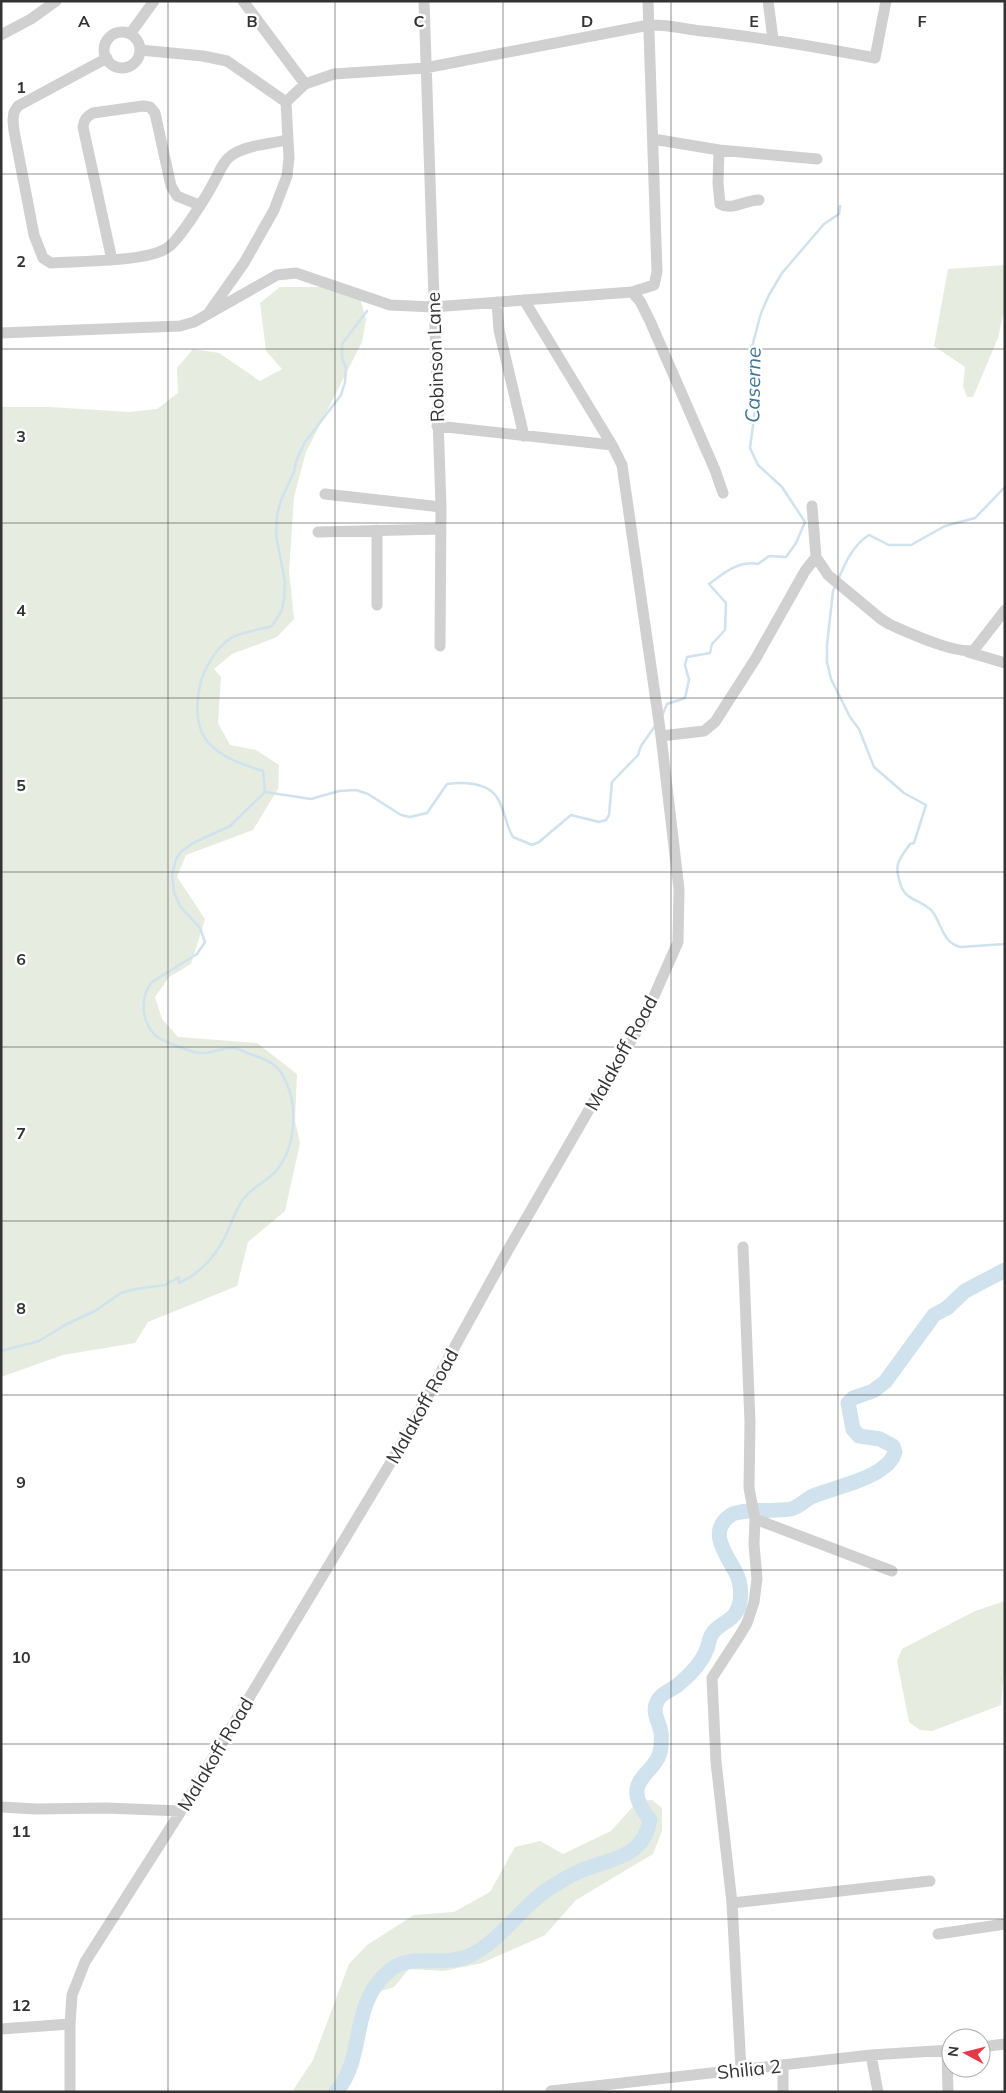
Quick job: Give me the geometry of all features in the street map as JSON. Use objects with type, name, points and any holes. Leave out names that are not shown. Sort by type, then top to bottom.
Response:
[{"type":"street","points":[[1,35],[31,19],[56,1]]},
{"type":"street","points":[[130,34],[154,1]]},
{"type":"street","points":[[243,1],[305,84]]},
{"type":"street","name":"Robinson Lane","points":[[424,1],[441,507],[440,646]]},
{"type":"street","points":[[1,333],[180,326],[194,322],[277,275],[296,273],[390,304],[433,307],[632,292],[654,285],[657,272],[648,1]]},
{"type":"street","points":[[768,1],[772,39]]},
{"type":"street","points":[[207,314],[244,263],[274,210],[287,176],[289,158],[286,102],[305,84],[334,74],[425,68],[649,25],[664,24],[697,31],[772,39],[875,58],[886,1]]},
{"type":"street","points":[[119,32],[130,34],[137,40],[140,50],[139,55],[133,64],[124,68],[114,65],[106,58],[105,47],[110,37],[119,32]]},
{"type":"street","points":[[140,50],[203,56],[227,61],[286,102]]},
{"type":"street","points":[[106,58],[18,106],[14,112],[13,120],[34,235],[43,258],[50,263],[112,260],[157,253],[168,248],[178,239],[215,181],[223,163],[231,155],[242,150],[287,140]]},
{"type":"street","points":[[112,260],[83,127],[88,116],[143,106],[150,107],[155,112],[171,186],[177,196],[199,205]]},
{"type":"street","points":[[653,139],[719,150],[817,159]]},
{"type":"street","points":[[719,150],[718,184],[720,204],[732,207],[745,202],[759,200]]},
{"type":"street","points":[[632,292],[640,301],[650,321],[715,470],[723,493]]},
{"type":"street","name":"Malakoff Road","points":[[70,2092],[72,1995],[85,1962],[181,1811],[394,1457],[513,1242],[594,1101],[642,1023],[678,942],[679,889],[661,732],[622,465],[612,445],[524,300]]},
{"type":"street","points":[[497,302],[498,330],[524,436]]},
{"type":"street","points":[[437,426],[612,445]]},
{"type":"street","points":[[325,494],[441,507]]},
{"type":"street","points":[[812,506],[816,557],[822,568],[835,582],[889,624],[940,645],[1005,663]]},
{"type":"street","points":[[318,532],[441,528]]},
{"type":"street","points":[[377,530],[377,605]]},
{"type":"street","points":[[661,732],[704,731],[715,722],[766,641],[804,571],[816,557]]},
{"type":"street","points":[[968,652],[974,650],[980,644],[1005,610]]},
{"type":"street","points":[[741,2069],[732,1903],[716,1762],[712,1678],[744,1629],[754,1602],[757,1579],[754,1544],[755,1519],[749,1488],[750,1422],[743,1246]]},
{"type":"street","points":[[755,1519],[892,1571]]},
{"type":"street","points":[[1,1807],[181,1811]]},
{"type":"street","points":[[732,1903],[930,1881]]},
{"type":"street","points":[[938,1934],[1005,1924]]},
{"type":"street","points":[[1,2029],[70,2024]]},
{"type":"street","points":[[991,2046],[1005,2044]]},
{"type":"street","name":"Shilia 2","points":[[551,2090],[871,2055],[941,2051]]},
{"type":"street","points":[[871,2055],[878,2092]]},
{"type":"street","points":[[783,2065],[783,2092]]},
{"type":"street","points":[[948,2078],[948,2092]]},
{"type":"shaded area","points":[[1005,265],[1005,306],[998,338],[973,397],[967,397],[963,386],[965,367],[934,346],[948,269]]},
{"type":"shaded area","points":[[280,287],[331,287],[359,295],[366,319],[362,342],[306,452],[294,497],[289,571],[294,619],[277,637],[232,654],[214,669],[221,677],[218,723],[230,745],[256,750],[279,765],[278,789],[253,830],[186,855],[177,877],[205,919],[191,964],[169,977],[155,997],[162,1019],[178,1037],[257,1043],[297,1074],[295,1121],[300,1143],[285,1211],[248,1242],[237,1286],[148,1322],[135,1343],[63,1355],[1,1377],[1,407],[49,407],[129,412],[157,409],[178,393],[177,368],[193,349],[219,353],[260,381],[282,369],[266,351],[260,303]]},
{"type":"shaded area","points":[[1005,1601],[1005,1658],[1001,1705],[932,1731],[920,1730],[909,1722],[897,1661],[902,1649],[975,1611]]},
{"type":"shaded area","points":[[652,1800],[662,1808],[662,1831],[653,1854],[576,1900],[545,1935],[482,1963],[444,1971],[409,1969],[394,1987],[371,1994],[363,2003],[355,2050],[340,2092],[292,2092],[313,2060],[349,1964],[367,1945],[414,1915],[454,1912],[490,1892],[515,1847],[540,1841],[563,1854],[611,1831],[638,1801]]},
{"type":"waterway","name":"Caserne","points":[[662,716],[667,704],[685,698],[689,680],[685,665],[687,657],[710,653],[712,644],[725,630],[726,603],[709,584],[738,566],[751,563],[758,564],[769,556],[786,557],[796,543],[805,522],[782,487],[758,465],[750,448],[756,403],[750,373],[752,347],[761,313],[782,273],[824,224],[839,214],[840,206]]},
{"type":"waterway","points":[[1,1351],[39,1341],[65,1325],[95,1311],[121,1293],[165,1285],[179,1277],[179,1283],[187,1279],[203,1267],[215,1253],[221,1245],[238,1207],[246,1196],[276,1171],[288,1149],[292,1137],[293,1110],[287,1085],[279,1070],[267,1060],[237,1048],[199,1053],[162,1039],[154,1034],[147,1022],[144,1015],[144,1001],[145,994],[152,982],[197,954],[205,942],[200,928],[180,906],[174,892],[172,875],[176,859],[181,852],[193,843],[230,826],[265,792],[263,771],[231,759],[219,752],[202,733],[198,720],[197,704],[200,685],[204,672],[220,647],[231,638],[272,626],[282,610],[285,581],[276,536],[277,515],[281,500],[305,442],[341,395],[345,382],[346,368],[342,358],[342,344],[367,311]]},
{"type":"waterway","points":[[838,580],[854,549],[869,535],[889,545],[911,545],[945,526],[975,518],[1005,487]]},
{"type":"waterway","points":[[836,585],[833,591],[827,645],[827,662],[831,679],[850,717],[859,729],[874,767],[904,793],[926,805],[914,843],[910,844],[898,864],[900,884],[906,894],[932,911],[946,937],[954,945],[960,947],[1005,944]]},
{"type":"waterway","name":"Caserne","points":[[265,792],[311,799],[339,791],[356,790],[368,794],[401,815],[410,817],[427,813],[447,784],[475,784],[494,793],[513,837],[532,845],[539,842],[571,815],[599,822],[606,820],[609,815],[612,782],[638,755],[641,746],[655,726]]},
{"type":"waterway","points":[[336,2092],[352,2063],[368,1999],[377,1984],[390,1970],[409,1962],[461,1959],[471,1955],[494,1939],[535,1899],[546,1891],[575,1873],[632,1851],[640,1843],[646,1833],[650,1820],[641,1806],[637,1795],[638,1786],[658,1757],[661,1747],[661,1734],[655,1712],[656,1704],[662,1695],[677,1686],[695,1668],[705,1654],[712,1634],[732,1617],[738,1609],[741,1593],[739,1581],[723,1550],[719,1535],[724,1521],[736,1513],[794,1508],[811,1497],[859,1480],[882,1469],[895,1452],[893,1446],[880,1439],[859,1436],[853,1429],[848,1403],[853,1398],[873,1391],[885,1382],[934,1315],[947,1308],[965,1291],[1005,1270]]}]
